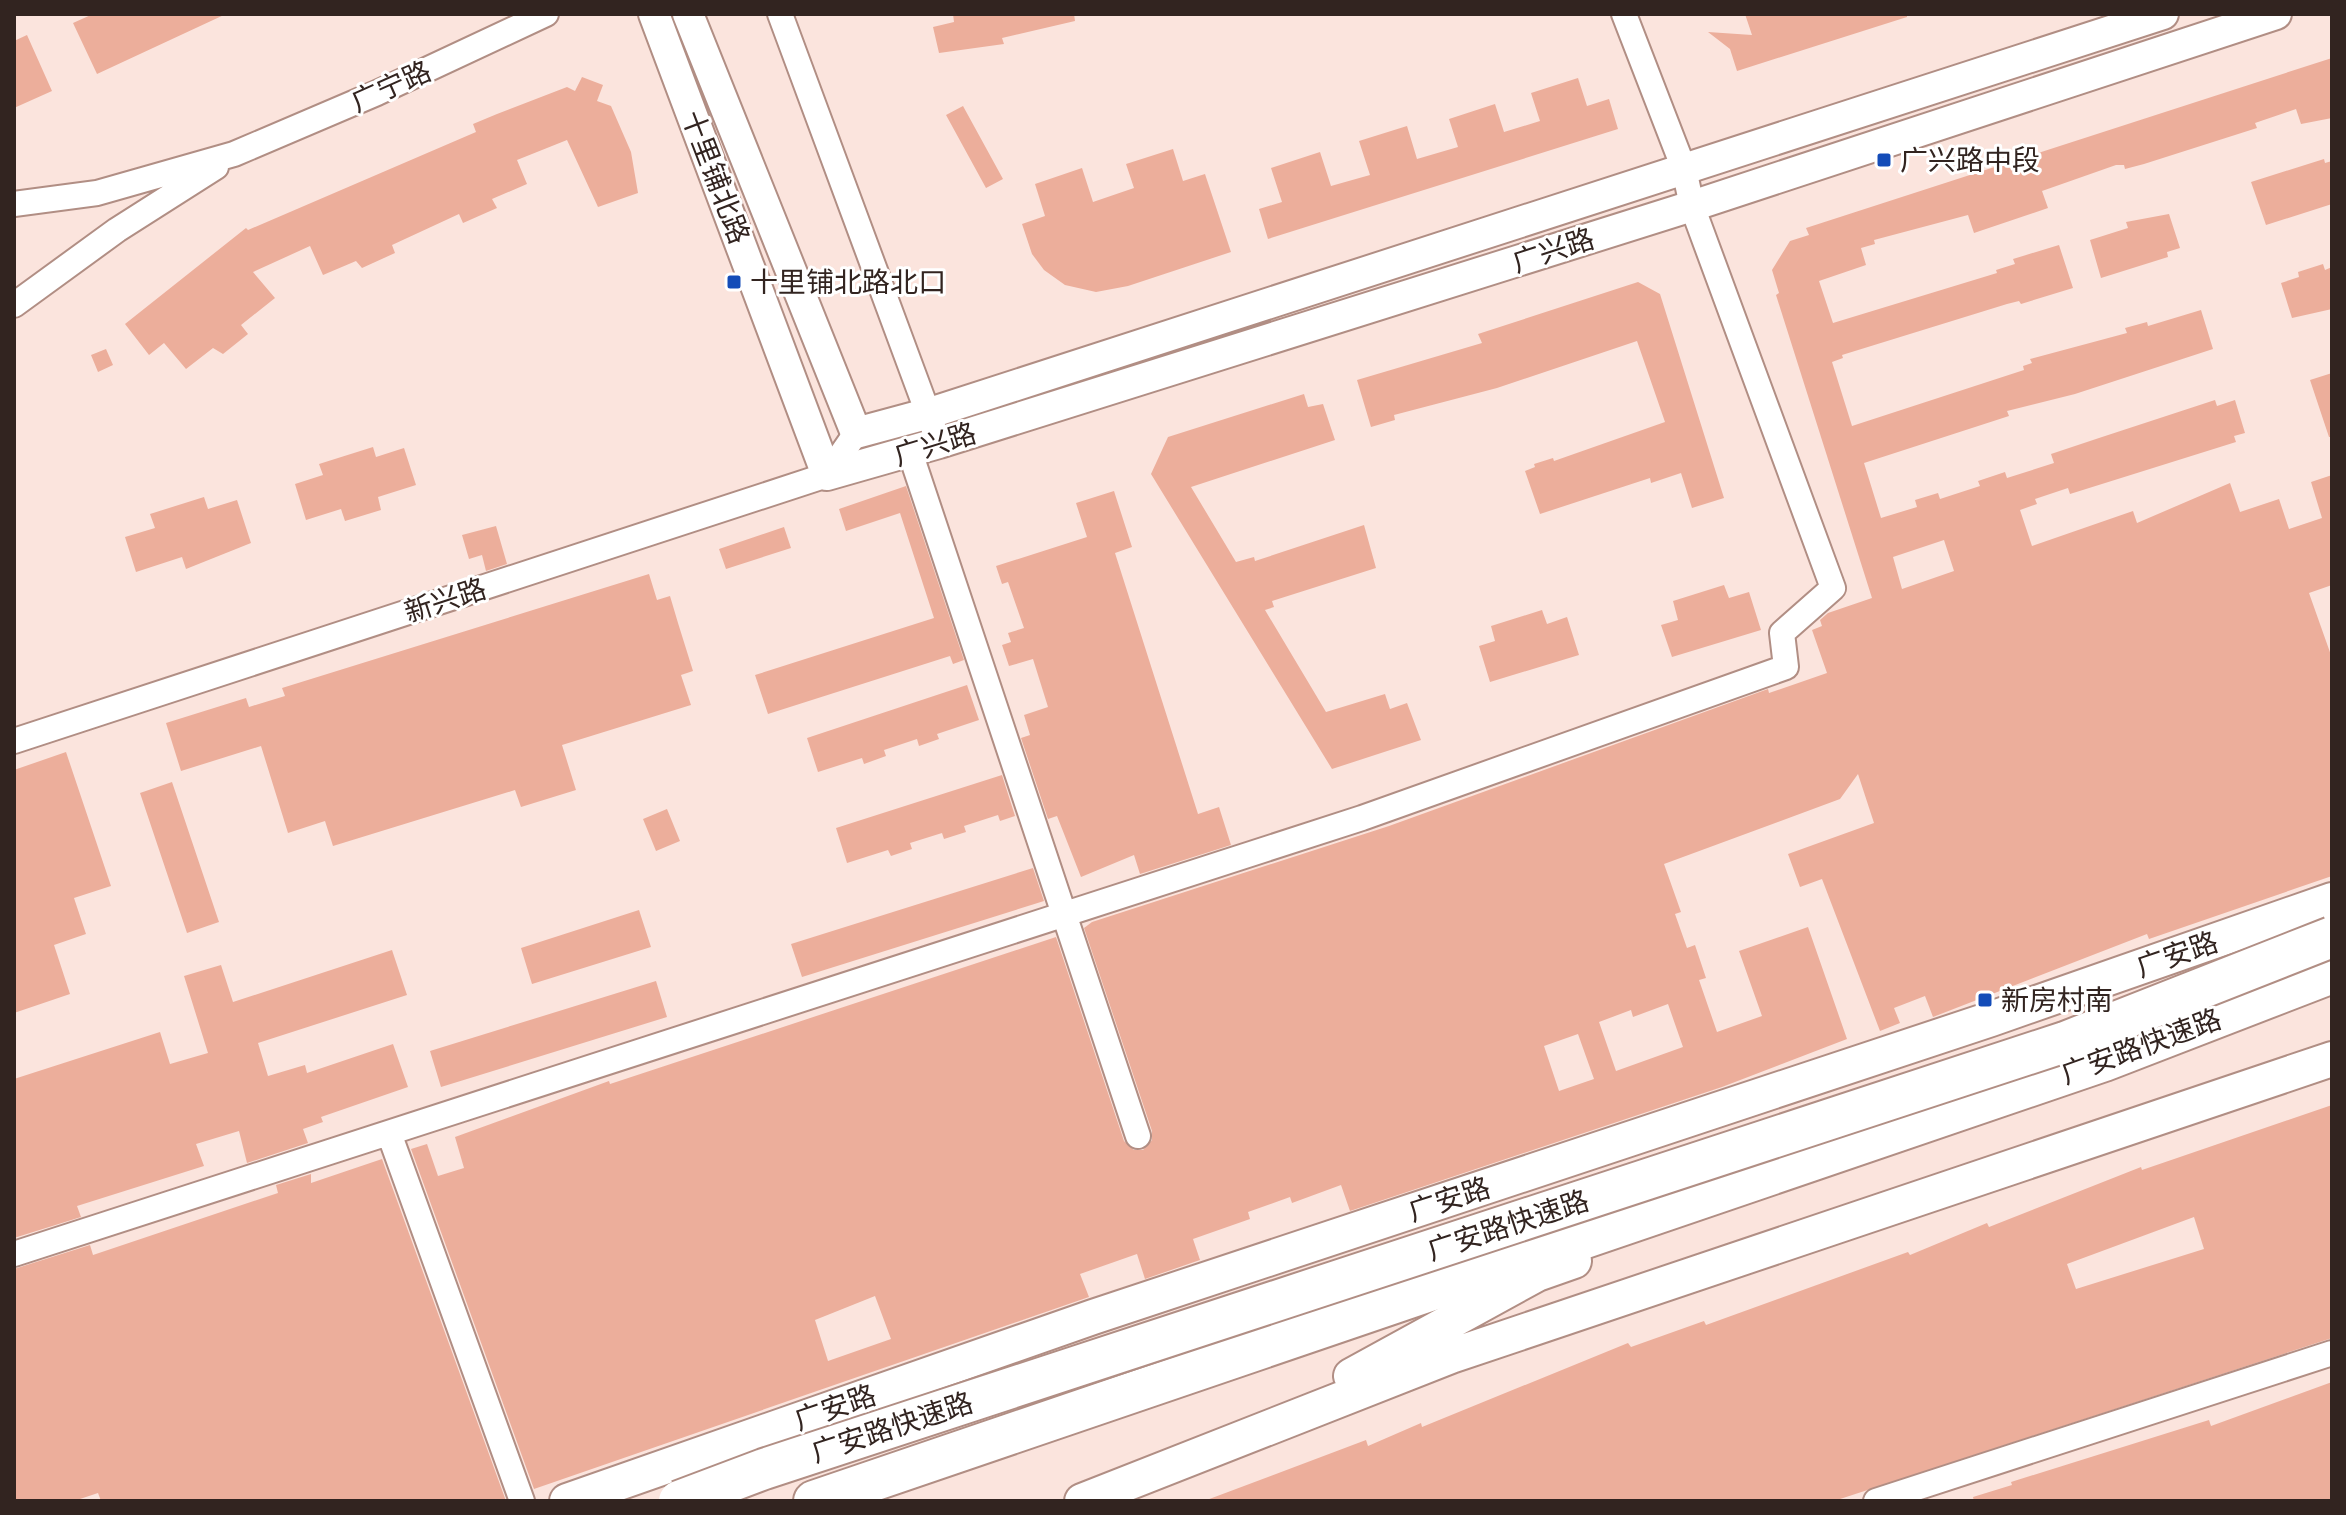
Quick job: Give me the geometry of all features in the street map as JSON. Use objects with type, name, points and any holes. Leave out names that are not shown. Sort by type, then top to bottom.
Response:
[{"type":"highway","name":"广安路快速路","points":[[679,1501],[764,1469],[2065,1042],[2332,937]]},
{"type":"highway","name":"广安路快速路","points":[[814,1501],[2104,1061],[2332,973]]},
{"type":"main road","name":"广安路","points":[[567,1501],[2332,900]]},
{"type":"main road","points":[[1345,1234],[1571,1217],[2332,958]]},
{"type":"main road","points":[[1082,1501],[1161,1473],[1238,1437],[1537,1274],[2332,993]]},
{"type":"main road","points":[[1238,1437],[1466,1351],[2332,1059]]},
{"type":"main road","points":[[1802,1082],[1905,1104]]},
{"type":"street","name":"广宁路","points":[[14,204],[112,189],[234,154],[377,93],[546,14]]},
{"type":"street","name":"十里铺北路","points":[[654,14],[827,475]]},
{"type":"street","name":"十里铺北路","points":[[688,14],[856,433]]},
{"type":"street","points":[[780,14],[939,443]]},
{"type":"street","points":[[14,1254],[1362,818],[1786,667],[1782,633],[1833,588],[1692,206],[1684,169],[1624,14]]},
{"type":"street","name":"广兴路","points":[[856,433],[930,413],[2163,14]]},
{"type":"street","name":"广兴路","points":[[827,475],[939,443],[1692,206],[2276,14]]},
{"type":"street","name":"广宁路","points":[[14,305],[117,230],[234,154]]},
{"type":"street","points":[[827,475],[856,433]]},
{"type":"street","points":[[910,452],[1138,1136]]},
{"type":"street","name":"新兴路","points":[[14,741],[827,475]]},
{"type":"street","points":[[389,1133],[522,1501]]},
{"type":"street","points":[[1876,1501],[2332,1353]]},
{"type":"building","points":[[93,14],[226,14],[97,74],[73,23]]},
{"type":"building","points":[[953,14],[1074,14],[1075,21],[1002,38],[1004,44],[939,53],[933,27],[954,22]]},
{"type":"building","points":[[1745,14],[1907,14],[1907,17],[1737,71],[1730,49],[1708,32],[1752,35]]},
{"type":"building","points":[[27,35],[52,91],[14,108],[14,41]]},
{"type":"building","points":[[2332,58],[2332,118],[2301,124],[2296,109],[2255,123],[2257,128],[2144,164],[2125,169],[2124,165],[2116,165],[2042,191],[2048,208],[1974,233],[1968,215],[1874,240],[1875,244],[1861,248],[1866,265],[1819,281],[1833,323],[1997,273],[1996,270],[2015,264],[2013,259],[2059,245],[2073,288],[2021,304],[2019,301],[2007,304],[1842,355],[1843,358],[1832,362],[1852,426],[2024,370],[2023,366],[2032,363],[2030,359],[2127,333],[2125,328],[2147,322],[2148,326],[2201,310],[2213,349],[2075,394],[2007,411],[2009,416],[1864,463],[1881,518],[1917,507],[1915,500],[1938,493],[1940,499],[1980,486],[1978,481],[2005,472],[2007,478],[2054,463],[2051,454],[2099,438],[2215,400],[2217,406],[2235,400],[2245,433],[2234,436],[2236,442],[2070,494],[2068,488],[2035,499],[2037,504],[2020,510],[2032,546],[2133,511],[2137,523],[2230,483],[2240,512],[2279,499],[2289,529],[2322,518],[2311,482],[2332,475],[2332,585],[2309,593],[2332,658],[2332,876],[2149,939],[2147,934],[1933,1017],[1925,996],[1894,1008],[1900,1023],[1880,1031],[1822,879],[1800,887],[1788,854],[1874,823],[1858,774],[1840,799],[1664,864],[1681,912],[1675,914],[1687,948],[1695,945],[1706,978],[1699,980],[1717,1032],[1762,1016],[1739,951],[1808,927],[1847,1039],[1722,1087],[1350,1211],[1341,1185],[1292,1203],[1290,1197],[1248,1212],[1250,1219],[1193,1239],[1200,1260],[1145,1279],[1137,1254],[1080,1274],[1089,1297],[534,1489],[411,1149],[427,1144],[438,1176],[464,1168],[455,1137],[609,1081],[610,1084],[1056,937],[1124,1141],[1134,1150],[1143,1150],[1152,1140],[1152,1131],[1084,928],[1092,922],[1389,826],[1768,689],[1769,693],[1827,673],[1812,630],[1822,626],[1820,620],[1828,613],[1872,598],[1776,295],[1779,293],[1772,270],[1790,241],[1809,235],[1806,228]],"holes":[[[1944,540],[1954,571],[1902,589],[1893,557]],[[1668,1004],[1683,1047],[1616,1071],[1599,1022],[1631,1010],[1633,1017]],[[1578,1034],[1594,1079],[1559,1091],[1544,1046]],[[875,1296],[891,1339],[828,1361],[815,1320]]]},
{"type":"building","points":[[582,77],[603,85],[597,101],[611,106],[631,152],[638,193],[598,207],[567,140],[517,160],[527,184],[492,199],[497,208],[463,223],[459,214],[392,245],[395,253],[362,268],[356,261],[323,275],[310,246],[253,272],[275,298],[241,325],[248,334],[223,354],[213,348],[186,369],[164,343],[149,355],[125,324],[246,228],[248,230],[476,132],[473,124],[497,114],[567,87],[575,91]]},
{"type":"building","points":[[1578,78],[1587,106],[1609,99],[1618,129],[1268,239],[1259,209],[1282,202],[1271,168],[1320,152],[1331,186],[1370,175],[1359,141],[1407,126],[1417,159],[1458,147],[1449,119],[1495,104],[1504,132],[1540,121],[1531,93]]},
{"type":"building","points":[[963,106],[1003,179],[986,188],[946,115]]},
{"type":"building","points":[[1173,149],[1183,181],[1205,174],[1231,252],[1128,286],[1096,292],[1065,285],[1044,270],[1032,254],[1022,224],[1045,216],[1035,184],[1082,168],[1093,202],[1134,188],[1126,164]]},
{"type":"building","points":[[2324,159],[2325,163],[2332,161],[2332,204],[2266,225],[2251,182]]},
{"type":"building","points":[[2169,214],[2180,248],[2167,252],[2168,257],[2101,278],[2090,240],[2128,228],[2126,222]]},
{"type":"building","points":[[2323,264],[2325,270],[2332,267],[2332,309],[2292,318],[2281,283],[2299,277],[2298,272]]},
{"type":"building","points":[[1638,282],[1660,294],[1724,498],[1692,508],[1681,473],[1651,483],[1650,478],[1540,514],[1525,471],[1535,467],[1534,464],[1553,458],[1554,461],[1665,422],[1637,341],[1497,388],[1394,415],[1395,420],[1371,427],[1357,380],[1482,343],[1478,334]]},
{"type":"building","points":[[106,349],[113,365],[98,372],[91,355]]},
{"type":"building","points":[[2332,373],[2332,437],[2329,437],[2310,380]]},
{"type":"building","points":[[1304,394],[1308,407],[1323,404],[1335,440],[1191,487],[1236,562],[1254,557],[1255,561],[1364,525],[1376,568],[1272,601],[1274,607],[1265,610],[1326,712],[1385,694],[1390,709],[1407,703],[1421,740],[1332,769],[1151,474],[1168,437]]},
{"type":"building","points":[[373,447],[376,457],[404,448],[416,485],[378,497],[381,510],[345,521],[341,509],[306,520],[295,484],[323,475],[319,464]]},
{"type":"building","points":[[906,486],[964,660],[953,664],[950,656],[768,714],[755,675],[934,618],[900,513],[846,531],[839,509]]},
{"type":"building","points":[[1114,491],[1132,547],[1115,553],[1198,814],[1219,807],[1231,845],[1140,874],[1134,855],[1081,877],[1057,816],[1048,819],[1021,738],[1030,735],[1024,715],[1048,707],[1033,659],[1009,666],[1002,645],[1011,642],[1008,633],[1024,628],[1008,582],[1002,584],[996,566],[1087,537],[1076,503]]},
{"type":"building","points":[[204,497],[208,509],[237,500],[251,543],[186,569],[182,557],[136,572],[125,537],[155,528],[150,514]]},
{"type":"building","points":[[496,526],[507,564],[486,571],[482,555],[469,559],[462,535]]},
{"type":"building","points":[[784,527],[791,548],[726,569],[719,549]]},
{"type":"building","points":[[649,574],[657,600],[670,596],[693,671],[681,675],[691,705],[562,745],[576,790],[521,807],[515,790],[333,846],[325,821],[288,833],[261,746],[181,771],[166,723],[246,698],[249,707],[285,696],[282,688]]},
{"type":"building","points":[[1724,585],[1729,598],[1749,592],[1761,630],[1672,657],[1661,625],[1678,620],[1673,601]]},
{"type":"building","points":[[1542,610],[1547,624],[1567,617],[1579,655],[1490,682],[1479,646],[1495,641],[1491,626]]},
{"type":"building","points":[[967,685],[979,720],[937,734],[939,739],[919,746],[917,739],[884,750],[886,756],[864,764],[862,758],[818,772],[807,738]]},
{"type":"building","points":[[66,752],[111,886],[74,898],[86,934],[54,945],[70,994],[14,1013],[14,770]]},
{"type":"building","points":[[1002,775],[1015,816],[1000,821],[998,815],[964,826],[966,832],[944,839],[942,833],[910,843],[912,849],[891,856],[888,850],[847,863],[836,828]]},
{"type":"building","points":[[172,782],[219,922],[187,933],[140,793]]},
{"type":"building","points":[[667,809],[680,841],[656,851],[643,819]]},
{"type":"building","points":[[1033,868],[1044,901],[802,977],[791,944]]},
{"type":"building","points":[[639,910],[651,947],[532,984],[521,948]]},
{"type":"building","points":[[392,950],[407,995],[258,1043],[268,1076],[305,1065],[307,1073],[393,1044],[408,1087],[321,1117],[323,1122],[303,1129],[308,1143],[247,1163],[239,1131],[196,1144],[204,1166],[77,1206],[81,1217],[14,1238],[14,1079],[160,1032],[170,1064],[208,1053],[184,976],[221,965],[233,1002]]},
{"type":"building","points":[[656,981],[667,1017],[441,1087],[430,1051]]},
{"type":"building","points":[[2332,1105],[2332,1338],[1834,1501],[1204,1501],[1366,1440],[1368,1446],[1421,1423],[1422,1427],[1628,1343],[1631,1347],[1704,1321],[1706,1325],[1908,1252],[1910,1255],[1987,1223],[1989,1227],[2141,1167],[2142,1170]],"holes":[[[2194,1217],[2204,1249],[2076,1289],[2067,1264]]]},
{"type":"building","points":[[382,1159],[506,1501],[101,1501],[98,1493],[74,1501],[14,1501],[14,1269],[90,1245],[93,1255],[278,1193],[276,1185],[311,1174],[311,1183]]},
{"type":"building","points":[[2332,1382],[2332,1501],[1974,1501],[1973,1497],[2012,1485],[2011,1482],[2209,1420],[2211,1426]]},
{"type":"place","name":"广兴路中段","points":[[1884,160]]},
{"type":"place","name":"十里铺北路北口","points":[[734,282]]},
{"type":"place","name":"新房村南","points":[[1985,1000]]}]
